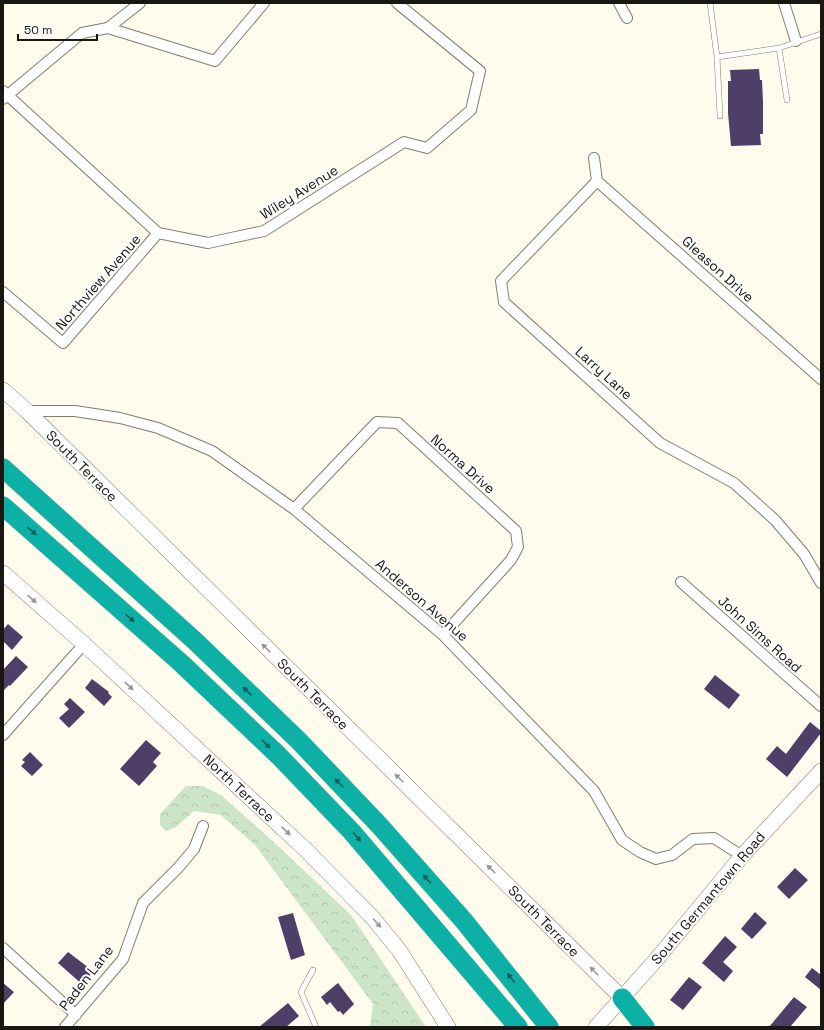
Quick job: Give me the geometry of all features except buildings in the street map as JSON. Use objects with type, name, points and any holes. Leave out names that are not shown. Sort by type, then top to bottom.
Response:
[{"type":"highway","points":[[3,468],[195,641],[299,741],[379,825],[459,915],[550,1027]]},
{"type":"highway","points":[[3,506],[181,663],[279,756],[352,832],[518,1027]]},
{"type":"highway","points":[[622,998],[645,1027]]},
{"type":"street","points":[[140,3],[108,28],[82,33],[4,95],[158,234]]},
{"type":"street","points":[[108,28],[215,61],[264,3]]},
{"type":"street","name":"Wiley Avenue","points":[[158,234],[208,243],[264,231],[404,142],[427,148],[471,110],[480,71],[397,3]]},
{"type":"street","points":[[619,3],[627,18]]},
{"type":"street","points":[[784,3],[796,41]]},
{"type":"street","points":[[594,158],[597,180]]},
{"type":"street","name":"Gleason Drive","points":[[597,180],[821,379]]},
{"type":"street","name":"Larry Lane","points":[[597,180],[501,281],[504,302],[660,443],[734,483],[775,520],[804,554],[821,582]]},
{"type":"street","name":"Northview Avenue","points":[[3,292],[63,343],[158,234]]},
{"type":"street","name":"South Terrace","points":[[3,390],[622,998]]},
{"type":"street","name":"Anderson Avenue","points":[[26,411],[75,411],[120,418],[158,428],[212,451],[294,509],[443,635],[594,791],[622,840],[640,852],[656,859],[672,855],[693,839],[714,838],[742,856]]},
{"type":"street","name":"Norma Drive","points":[[294,509],[377,422],[398,423],[516,531],[518,547],[511,560],[443,635]]},
{"type":"street","name":"North Terrace","points":[[3,573],[84,644],[306,850],[372,917],[399,950],[448,1027]]},
{"type":"street","name":"John Sims Road","points":[[681,582],[821,706]]},
{"type":"street","points":[[3,735],[84,644]]},
{"type":"street","name":"South Germantown Road","points":[[596,1027],[655,961],[742,856],[821,771]]},
{"type":"street","name":"Paden Lane","points":[[65,1027],[123,959],[143,903],[178,868],[194,849],[203,826]]},
{"type":"street","points":[[3,948],[76,1015]]},
{"type":"lane","points":[[710,3],[717,58],[720,116]]},
{"type":"lane","points":[[717,58],[779,48],[796,41],[821,34]]},
{"type":"lane","points":[[779,48],[787,100]]},
{"type":"lane","points":[[313,970],[301,992],[316,1027]]},
{"type":"green space","points":[[186,786],[203,786],[222,796],[278,846],[351,915],[426,1027],[370,1027],[373,1004],[255,845],[221,815],[194,811],[176,827],[166,831],[160,825],[160,814]]}]
